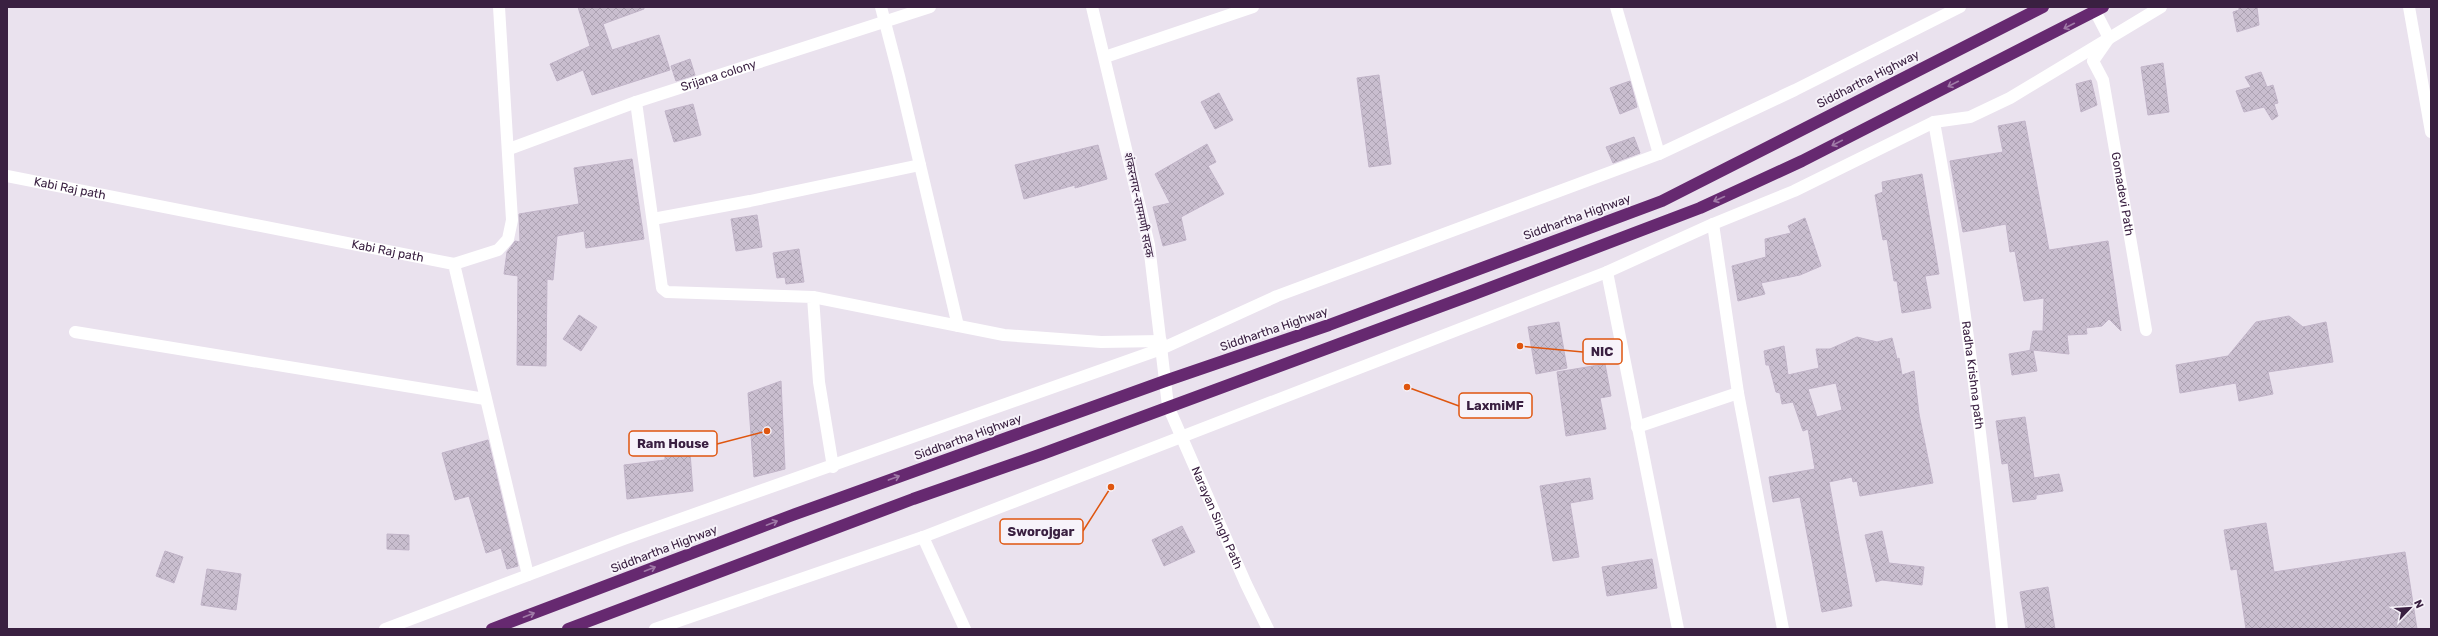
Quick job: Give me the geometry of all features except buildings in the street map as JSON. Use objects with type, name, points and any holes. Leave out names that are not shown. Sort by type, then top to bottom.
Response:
[{"type":"highway","name":"Siddhartha Highway","points":[[492,629],[790,516],[1165,381],[1329,325],[1662,201],[2043,7]]},
{"type":"highway","points":[[568,629],[1474,294],[1700,208],[1802,161],[2097,9]]},
{"type":"street","points":[[499,7],[509,149],[512,220],[508,239],[498,250],[454,264],[528,575]]},
{"type":"street","points":[[881,7],[958,326]]},
{"type":"street","name":"Srijana colony","points":[[509,149],[636,102],[930,7]]},
{"type":"street","name":"शंकरनगर-राममणी सदक","points":[[1092,7],[1149,245],[1168,406]]},
{"type":"street","points":[[1105,57],[1253,7]]},
{"type":"street","points":[[1616,7],[1659,154]]},
{"type":"street","points":[[385,629],[528,575],[834,467],[1161,345],[1277,296],[1659,154],[1795,90],[1960,7]]},
{"type":"street","points":[[655,629],[923,537],[1607,272],[1712,224],[1794,191],[1934,122],[1970,117],[2003,101],[2161,7]]},
{"type":"street","points":[[2409,7],[2431,132]]},
{"type":"street","points":[[2097,9],[2109,38]]},
{"type":"street","name":"Gomadevi Path","points":[[2109,38],[2094,61],[2103,80],[2146,330]]},
{"type":"street","points":[[636,102],[653,219],[660,285],[668,292],[813,297],[1004,335],[1049,340],[1161,345]]},
{"type":"street","name":"Radha Krishna path","points":[[1934,122],[1954,228],[1983,452],[2002,629]]},
{"type":"street","points":[[653,219],[750,201],[920,165]]},
{"type":"street","name":"Kabi Raj path","points":[[7,176],[454,264]]},
{"type":"street","points":[[1712,224],[1738,393],[1783,629]]},
{"type":"street","points":[[1607,272],[1678,629]]},
{"type":"street","points":[[813,297],[819,382],[834,467]]},
{"type":"street","points":[[75,332],[485,399]]},
{"type":"street","points":[[1637,427],[1738,393]]},
{"type":"street","name":"Narayan Singh Path","points":[[1168,406],[1246,584],[1268,629]]},
{"type":"street","points":[[923,537],[965,629]]},
{"type":"place","name":"NIC","points":[[1520,346]]},
{"type":"place","name":"LaxmiMF","points":[[1407,387]]},
{"type":"place","name":"Ram House","points":[[767,431]]},
{"type":"place","name":"Sworojgar","points":[[1111,487]]}]
